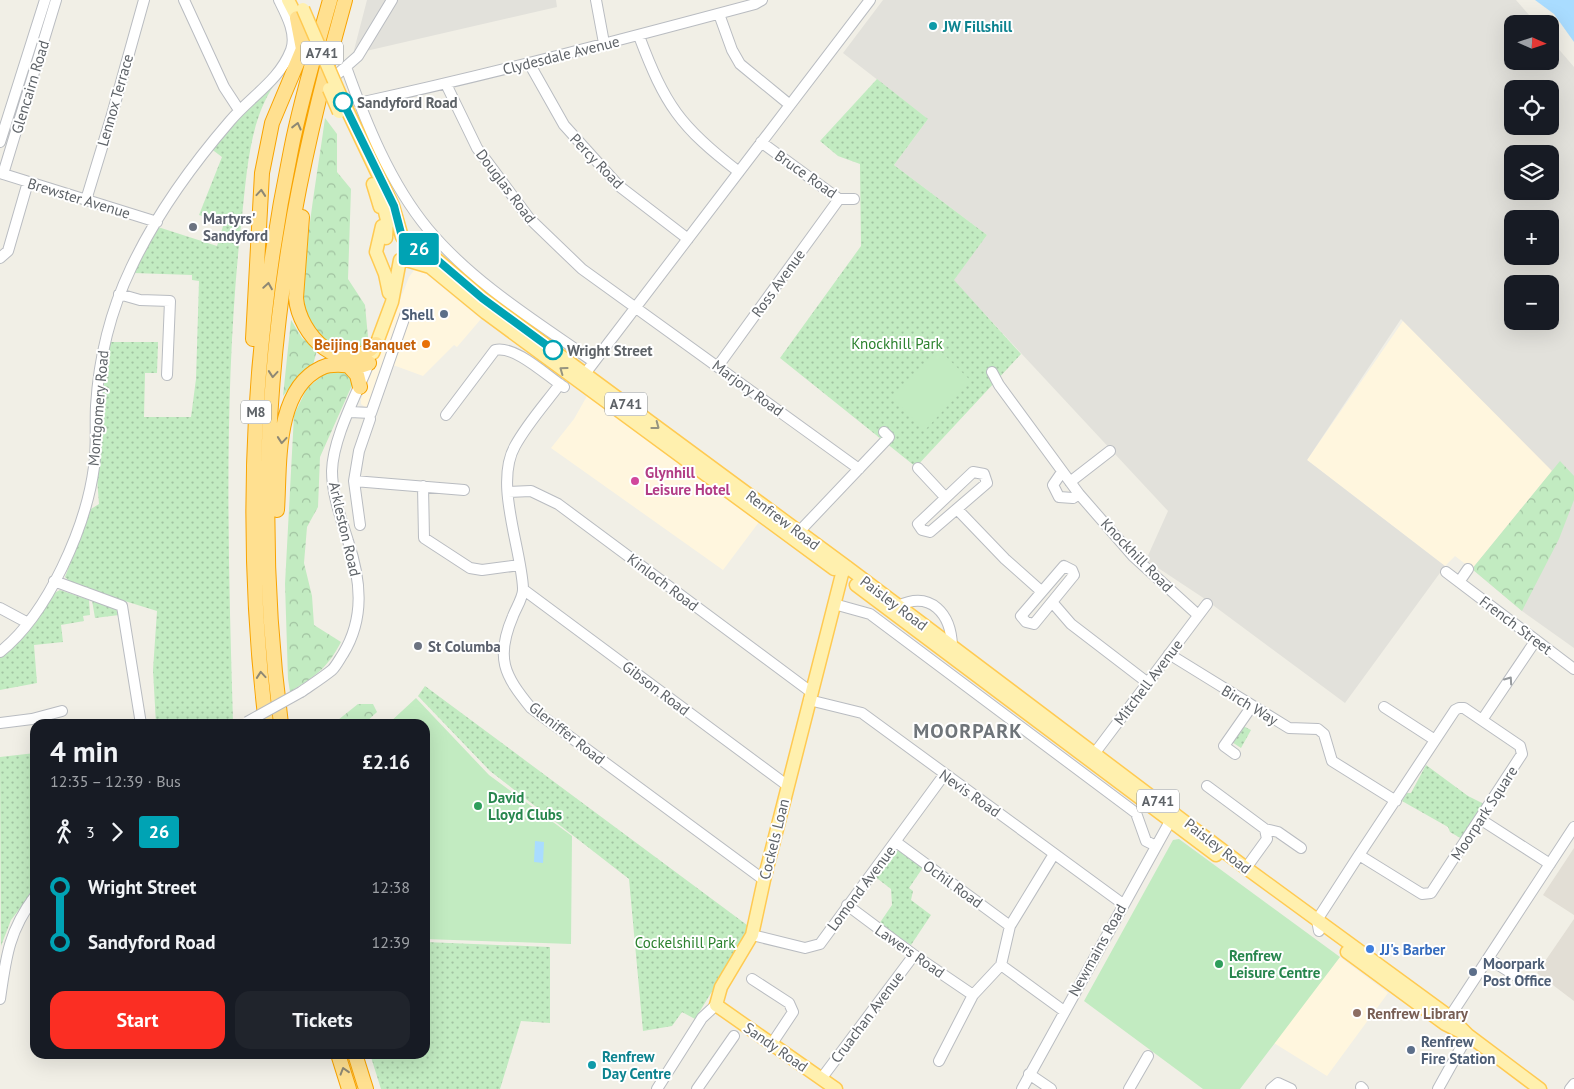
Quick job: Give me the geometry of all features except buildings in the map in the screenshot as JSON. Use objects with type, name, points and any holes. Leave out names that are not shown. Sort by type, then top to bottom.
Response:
[{"type":"highway","name":"M8","points":[[266,719],[258,628],[254,504],[257,388],[269,278],[291,148],[330,0]]},
{"type":"highway","name":"M8","points":[[281,719],[271,613],[268,483],[273,374],[290,239],[314,117],[345,0]]},
{"type":"highway","points":[[254,504],[251,412],[262,173],[272,123],[303,49],[299,9]]},
{"type":"highway","points":[[314,117],[300,242],[297,310],[310,335],[334,353],[345,357],[361,356],[376,344]]},
{"type":"highway","points":[[271,613],[284,417],[288,403],[298,386],[314,372],[332,364],[361,366],[369,363]]},
{"type":"highway","points":[[348,366],[356,375],[360,387]]},
{"type":"highway","points":[[340,1059],[349,1089]]},
{"type":"highway","points":[[357,1059],[366,1089]]},
{"type":"main road","name":"A741","points":[[288,0],[299,9],[333,78],[364,147],[394,206],[404,238]]},
{"type":"main road","name":"A741","points":[[299,9],[309,41],[339,112],[385,206],[387,220],[386,238]]},
{"type":"main road","name":"A741","points":[[373,184],[382,216],[376,252],[385,274],[389,293]]},
{"type":"main road","points":[[394,234],[404,238],[408,250],[402,259],[392,261],[385,258],[381,248],[386,238],[394,234]]},
{"type":"main road","name":"Renfrew Road","points":[[404,238],[435,258],[482,298],[582,377],[845,571]]},
{"type":"main road","name":"Arkleston Road","points":[[385,258],[390,278],[387,316]]},
{"type":"main road","name":"Arkleston Road","points":[[369,363],[387,316],[402,259]]},
{"type":"main road","name":"Renfrew Road","points":[[402,259],[430,267],[486,313],[582,377]]},
{"type":"main road","name":"Cockels Loan","points":[[716,1005],[721,987],[752,935],[810,696],[834,604],[845,571]]},
{"type":"main road","name":"Paisley Road","points":[[845,571],[898,606],[952,646],[1092,757]]},
{"type":"main road","name":"Paisley Road","points":[[845,571],[1318,926],[1540,1089]]},
{"type":"main road","name":"Paisley Road","points":[[1172,817],[1246,868],[1318,926]]},
{"type":"main road","name":"Sandy Road","points":[[716,1005],[836,1089]]},
{"type":"street","name":"Glencairn Road","points":[[0,142],[45,0]]},
{"type":"street","name":"Glencairn Road","points":[[2,174],[56,0]]},
{"type":"street","name":"Lennox Terrace","points":[[86,200],[144,0]]},
{"type":"street","points":[[184,0],[224,87],[239,110]]},
{"type":"street","name":"Montgomery Road","points":[[0,652],[28,623],[68,557],[87,500],[94,466],[98,376],[104,342],[119,294],[139,250],[203,152],[239,110],[279,74],[292,48],[290,24],[279,0]]},
{"type":"street","points":[[333,78],[358,56],[392,0]]},
{"type":"street","points":[[596,0],[604,44]]},
{"type":"street","name":"Clydesdale Avenue","points":[[359,103],[446,84],[639,36],[755,4],[762,0]]},
{"type":"street","points":[[582,377],[870,0]]},
{"type":"street","points":[[719,14],[732,50],[740,64],[790,105]]},
{"type":"street","points":[[639,36],[661,89],[679,118],[695,136],[739,172]]},
{"type":"street","name":"Percy Road","points":[[529,63],[564,125],[619,186],[688,239]]},
{"type":"street","points":[[346,67],[359,103],[376,140],[395,179],[417,215],[448,251],[491,288],[594,362]]},
{"type":"street","name":"Douglas Road","points":[[446,84],[477,148],[529,218],[582,269],[636,307]]},
{"type":"street","points":[[364,147],[376,140]]},
{"type":"street","name":"Bruce Road","points":[[761,142],[839,199],[854,199]]},
{"type":"street","name":"Brewster Avenue","points":[[2,174],[157,222]]},
{"type":"street","points":[[0,258],[8,251],[28,182]]},
{"type":"street","name":"Ross Avenue","points":[[718,366],[839,199]]},
{"type":"street","points":[[119,294],[140,300],[170,301],[167,375]]},
{"type":"street","name":"Marjory Road","points":[[636,307],[859,469]]},
{"type":"street","points":[[350,412],[371,413],[406,313]]},
{"type":"street","points":[[446,414],[495,350],[509,350],[562,386],[514,447],[509,468],[508,492],[524,590]]},
{"type":"street","name":"Arkleston Road","points":[[252,719],[301,692],[333,669],[346,648],[358,619],[360,593],[353,556],[337,506],[333,479],[334,456],[369,363]]},
{"type":"street","name":"Knockhill Road","points":[[992,372],[999,385],[1080,494],[1133,556],[1198,615]]},
{"type":"street","points":[[360,525],[354,481],[359,451],[370,419]]},
{"type":"street","points":[[796,535],[889,437],[884,432]]},
{"type":"street","points":[[1070,482],[1110,452]]},
{"type":"street","points":[[918,468],[1005,559],[1052,602],[1071,624],[1148,683]]},
{"type":"street","points":[[973,472],[984,474],[987,483],[957,509],[930,532],[922,530],[918,524],[973,472]]},
{"type":"street","points":[[1062,472],[1053,485],[1059,497],[1073,498],[1080,494]]},
{"type":"street","points":[[354,481],[464,490]]},
{"type":"street","points":[[423,486],[424,538],[470,568],[482,570],[520,565]]},
{"type":"street","name":"Kinloch Road","points":[[508,492],[531,491],[558,504],[810,696]]},
{"type":"street","points":[[1064,566],[1072,570],[1074,575],[1052,602],[1034,624],[1026,622],[1021,616],[1064,566]]},
{"type":"street","points":[[1459,582],[1468,569]]},
{"type":"street","name":"French Street","points":[[1446,572],[1574,668]]},
{"type":"street","points":[[54,581],[122,606],[140,719]]},
{"type":"street","name":"Gibson Road","points":[[524,590],[788,786]]},
{"type":"street","name":"Gleniffer Road","points":[[524,590],[505,636],[504,664],[511,684],[532,708],[764,880]]},
{"type":"street","points":[[898,606],[910,600],[917,600],[940,612],[951,628],[952,646]]},
{"type":"street","name":"Paisley Road","points":[[834,604],[870,614],[1136,813],[1146,841],[1156,846]]},
{"type":"street","name":"Mitchell Avenue","points":[[1092,757],[1207,604]]},
{"type":"street","points":[[0,608],[28,623]]},
{"type":"street","points":[[1482,720],[1536,640]]},
{"type":"street","name":"Birch Way","points":[[1169,654],[1289,728],[1318,730],[1324,734],[1332,761],[1396,800]]},
{"type":"street","name":"Nevis Road","points":[[810,696],[862,714],[1123,904]]},
{"type":"street","points":[[1235,754],[1224,746],[1252,706]]},
{"type":"street","points":[[1384,707],[1435,740]]},
{"type":"street","name":"Moorpark Square","points":[[1318,926],[1359,855],[1455,710],[1464,708],[1520,746],[1522,754],[1431,893],[1428,895],[1422,894],[1359,855]]},
{"type":"street","points":[[35,719],[62,711]]},
{"type":"street","points":[[0,723],[30,720]]},
{"type":"street","name":"Lomond Avenue","points":[[752,935],[805,948],[820,944],[944,775]]},
{"type":"street","points":[[1207,786],[1265,829],[1278,832],[1301,848]]},
{"type":"street","name":"Newmains Road","points":[[1022,1089],[1172,817]]},
{"type":"street","points":[[1480,819],[1550,864]]},
{"type":"street","points":[[1448,1020],[1574,826]]},
{"type":"street","points":[[1246,868],[1267,839],[1265,829]]},
{"type":"street","name":"Ochil Road","points":[[896,842],[1010,926]]},
{"type":"street","points":[[939,1061],[974,995],[1001,965],[1010,926],[1054,854]]},
{"type":"street","points":[[0,999],[6,950],[22,914],[30,903]]},
{"type":"street","name":"Lawers Road","points":[[847,906],[914,956],[974,995]]},
{"type":"street","name":"Cruachan Avenue","points":[[821,1079],[914,956]]},
{"type":"street","points":[[1489,959],[1516,976]]},
{"type":"street","points":[[1001,965],[1064,1011]]},
{"type":"street","points":[[752,979],[789,1003],[794,1012],[771,1045]]},
{"type":"street","name":"Cockels Loan","points":[[657,1089],[702,1018],[716,1005]]},
{"type":"street","points":[[1438,1089],[1468,1035]]},
{"type":"street","points":[[697,1089],[734,1036]]},
{"type":"street","points":[[1129,1089],[1148,1056]]},
{"type":"street","points":[[1029,1074],[1050,1089]]},
{"type":"street","points":[[1271,1089],[1278,1083],[1291,1089]]},
{"type":"street","points":[[1570,1089],[1574,1084]]},
{"type":"shaded area","points":[[367,0],[556,0],[557,7],[353,54]]},
{"type":"shaded area","points":[[883,0],[1516,0],[1529,15],[1504,15],[1504,70],[1559,70],[1559,50],[1574,67],[1574,648],[1522,611],[1472,569],[1552,471],[1401,319],[1307,460],[1445,566],[1345,703],[1202,597],[1146,560],[1168,511],[953,280],[987,235],[894,165],[928,119],[843,53]]},
{"type":"shaded area","points":[[419,268],[481,319],[457,347],[454,345],[423,376],[393,365],[375,410],[365,407],[361,404],[361,399],[409,277],[415,269]]},
{"type":"shaded area","points":[[1403,321],[1553,471],[1472,569],[1455,556],[1445,566],[1307,460]]},
{"type":"shaded area","points":[[587,396],[759,522],[723,570],[551,448],[574,419]]},
{"type":"shaded area","points":[[1574,848],[1574,915],[1543,895]]},
{"type":"shaded area","points":[[1574,919],[1574,1001],[1537,973]]},
{"type":"shaded area","points":[[1340,957],[1388,993],[1327,1076],[1274,1043]]},
{"type":"green space","name":"Knockhill Park","points":[[877,79],[928,119],[894,165],[987,235],[954,280],[1021,354],[916,467],[780,358],[861,246],[860,164],[838,156],[820,141]]},
{"type":"green space","points":[[274,85],[259,115],[250,148],[236,279],[232,342],[228,469],[233,719],[156,719],[153,670],[157,611],[73,585],[65,577],[91,509],[99,504],[97,478],[101,387],[109,342],[158,342],[157,373],[145,373],[144,417],[191,417],[196,379],[199,281],[192,280],[192,275],[133,273],[158,227],[217,246],[224,223],[199,215],[222,157],[210,148],[263,92]]},
{"type":"green space","points":[[325,118],[337,134],[337,172],[351,189],[348,279],[365,305],[369,348],[361,353],[336,346],[321,338],[310,325],[304,307],[308,236]]},
{"type":"green space","points":[[291,320],[302,338],[317,350],[313,365],[303,371],[283,396]]},
{"type":"green space","points":[[938,349],[971,381],[925,430],[892,398]]},
{"type":"green space","points":[[347,371],[353,383],[320,457],[318,507],[307,527],[304,563],[312,596],[314,625],[341,642],[331,659],[320,671],[290,692],[285,584],[294,415],[307,388],[326,373]]},
{"type":"green space","points":[[1560,461],[1574,476],[1574,500],[1559,539],[1522,611],[1472,569]]},
{"type":"green space","points":[[60,590],[89,600],[90,615],[83,616],[84,621],[61,625],[63,642],[34,645],[37,683],[0,690],[0,656],[54,593]]},
{"type":"green space","points":[[92,600],[116,608],[119,615],[95,618]]},
{"type":"green space","name":"Cockelshill Park","points":[[425,686],[751,928],[695,1019],[682,1012],[672,1026],[643,1031],[629,879],[490,771],[418,696]]},
{"type":"green space","name":"David Lloyd Clubs","points":[[416,698],[489,775],[572,836],[571,944],[430,939],[430,719],[393,719]]},
{"type":"green space","points":[[358,704],[373,704],[377,712],[369,719],[339,719]]},
{"type":"green space","points":[[1243,726],[1251,730],[1241,748],[1232,742]]},
{"type":"green space","points":[[30,754],[30,895],[11,920],[1,946],[0,757]]},
{"type":"green space","points":[[1426,765],[1468,796],[1484,804],[1462,839],[1450,832],[1448,827],[1402,801],[1407,793],[1411,793]]},
{"type":"green space","name":"Renfrew Leisure Centre","points":[[1179,839],[1340,957],[1240,1089],[1203,1089],[1084,1001],[1173,840]]},
{"type":"green space","points":[[903,850],[924,866],[909,888],[913,891],[911,900],[931,915],[911,945],[879,924],[892,905],[891,889],[874,876],[890,852]]},
{"type":"green space","points":[[430,942],[550,947],[550,1023],[521,1021],[500,1089],[381,1089],[372,1059],[430,1059]]},
{"type":"water","points":[[1535,0],[1574,0],[1574,42],[1559,21],[1559,15],[1554,14]]},
{"type":"water","points":[[535,841],[544,842],[543,863],[534,862]]},
{"type":"bus line","name":"26","points":[[343,102],[394,206],[402,237],[435,258],[482,298],[553,350]]},
{"type":"place","name":"JW Fillshill","points":[[933,26]]},
{"type":"place","name":"Sandyford Road","points":[[343,102]]},
{"type":"place","name":"Martyrs' Sandyford","points":[[193,227]]},
{"type":"place","name":"Shell","points":[[444,314]]},
{"type":"place","name":"Beijing Banquet","points":[[426,344]]},
{"type":"place","name":"Wright Street","points":[[553,350]]},
{"type":"place","name":"Glynhill Leisure Hotel","points":[[635,481]]},
{"type":"place","name":"St Columba","points":[[418,646]]},
{"type":"place","name":"David Lloyd Clubs","points":[[478,806]]},
{"type":"place","name":"JJ's Barber","points":[[1370,949]]},
{"type":"place","name":"Renfrew Leisure Centre","points":[[1219,964]]},
{"type":"place","name":"Moorpark Post Office","points":[[1473,972]]},
{"type":"place","name":"Renfrew Library","points":[[1357,1013]]},
{"type":"place","name":"Renfrew Fire Station","points":[[1411,1050]]},
{"type":"place","name":"Renfrew Day Centre","points":[[592,1065]]},
{"type":"district","name":"MOORPARK","points":[[968,731]]}]
